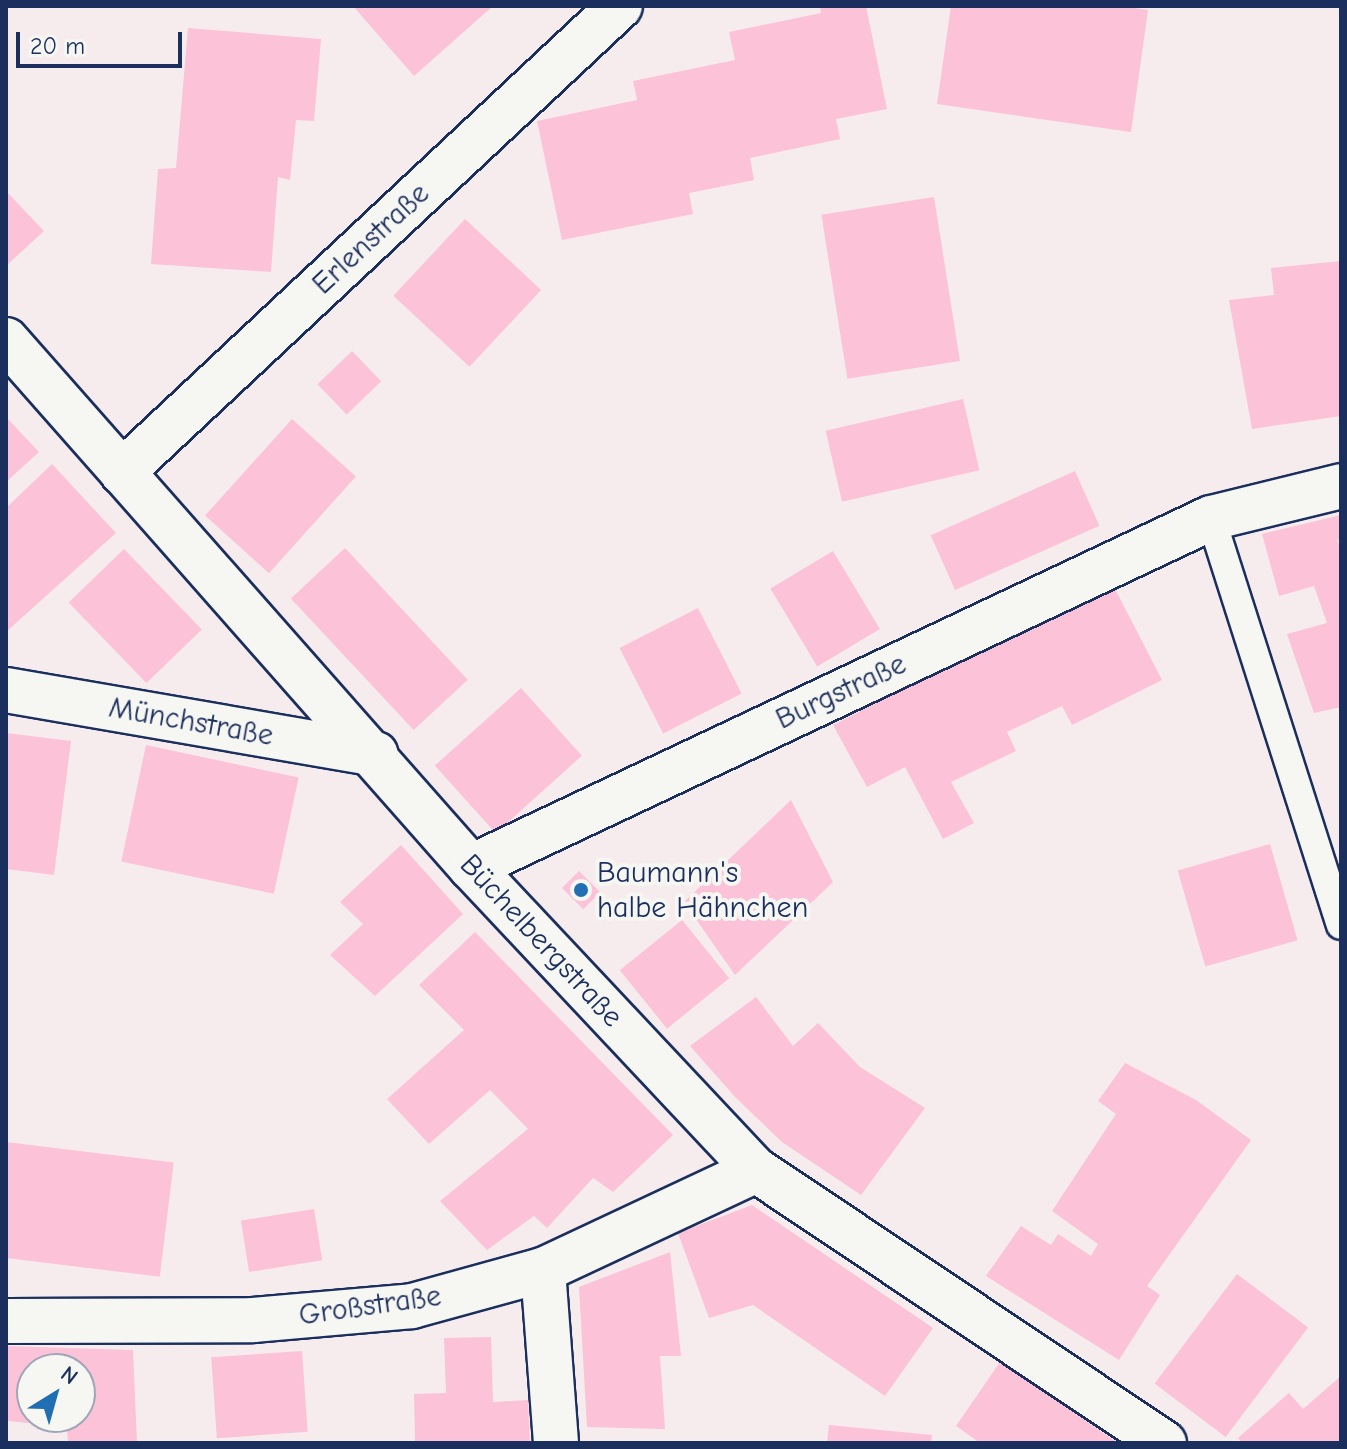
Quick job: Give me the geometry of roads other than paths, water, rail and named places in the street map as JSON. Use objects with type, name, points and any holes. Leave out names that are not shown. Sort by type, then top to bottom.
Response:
[{"type":"street","name":"Erlenstraße","points":[[122,472],[620,6]]},
{"type":"street","name":"Büchelbergstraße","points":[[6,340],[375,754],[471,867],[756,1170],[1164,1443]]},
{"type":"street","name":"Burgstraße","points":[[471,867],[1211,518],[1341,486]]},
{"type":"street","name":"Münchstraße","points":[[6,690],[375,754]]},
{"type":"street","name":"Großstraße","points":[[6,1321],[253,1320],[412,1306],[543,1270],[756,1170]]},
{"type":"street","points":[[543,1270],[556,1443]]},
{"type":"lane","points":[[1211,518],[1341,925]]},
{"type":"place","name":"Baumann's halbe Hähnchen","points":[[581,890]]}]
